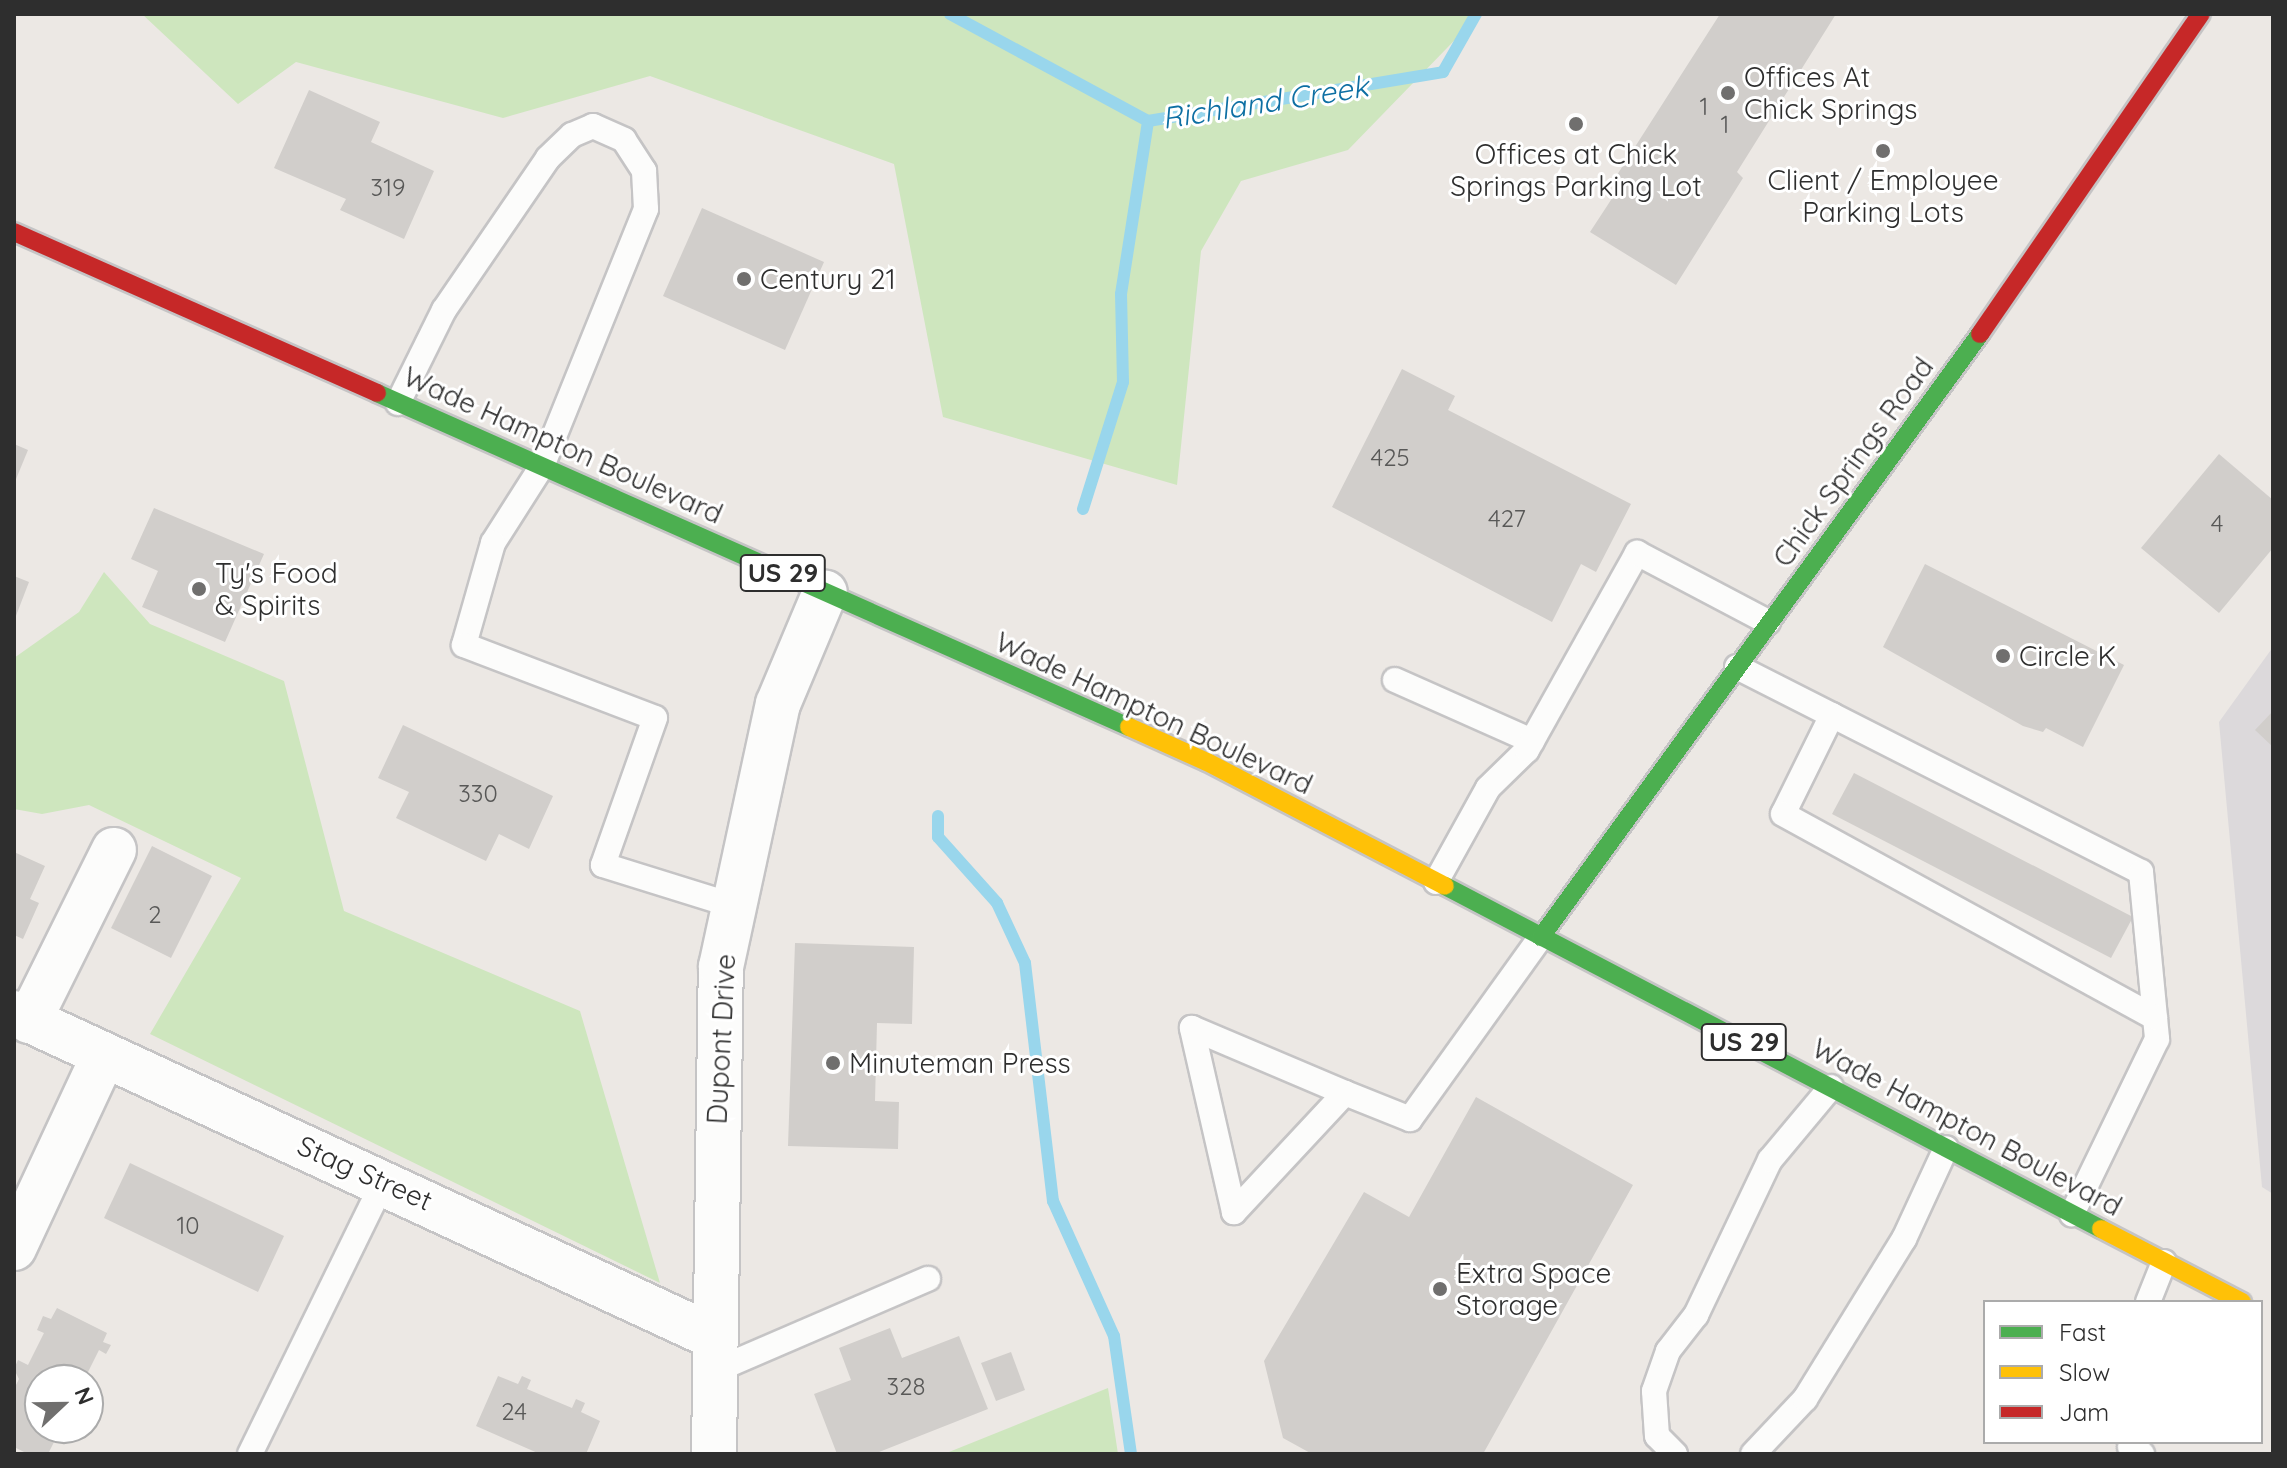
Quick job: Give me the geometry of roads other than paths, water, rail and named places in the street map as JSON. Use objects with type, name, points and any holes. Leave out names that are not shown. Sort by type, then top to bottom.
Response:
[{"type":"main road","name":"Chick Springs Road","points":[[1541,937],[1768,622],[1888,467],[2201,14]]},
{"type":"main road","name":"Wade Hampton Boulevard","points":[[14,232],[1207,762],[2238,1300]]},
{"type":"street","name":"Dupont Drive","points":[[714,1454],[721,967],[778,704],[825,592]]},
{"type":"street","points":[[22,1017],[114,850]]},
{"type":"street","name":"Stag Street","points":[[22,1017],[103,1057],[384,1180],[714,1354]]},
{"type":"street","points":[[14,1248],[103,1057]]},
{"type":"lane","points":[[398,403],[444,310],[548,158],[572,135],[593,126],[624,140],[644,171],[646,209],[542,466],[493,543],[464,645],[655,718],[603,865],[735,906]]},
{"type":"lane","points":[[1436,882],[1488,788],[1532,741],[1637,553],[1768,622]]},
{"type":"lane","points":[[1737,667],[2141,872],[2157,1039],[2072,1214]]},
{"type":"lane","points":[[1395,680],[1532,741]]},
{"type":"lane","points":[[1832,715],[1783,814],[2155,1018]]},
{"type":"lane","points":[[1345,1093],[1234,1212],[1192,1028],[1410,1119],[1541,937]]},
{"type":"lane","points":[[1675,1454],[1657,1436],[1654,1391],[1668,1351],[1696,1315],[1770,1160],[1831,1087]]},
{"type":"lane","points":[[1753,1454],[1805,1399],[1904,1239],[1946,1148]]},
{"type":"lane","points":[[250,1454],[384,1180]]},
{"type":"lane","points":[[2149,1300],[2164,1262]]},
{"type":"lane","points":[[714,1354],[928,1279]]},
{"type":"waterway","name":"Richland Creek","points":[[950,14],[1148,121],[1443,72],[1476,14]]},
{"type":"waterway","points":[[1083,509],[1123,382],[1121,294],[1148,121]]},
{"type":"waterway","points":[[938,816],[938,837],[997,903],[1025,963],[1053,1201],[1114,1336],[1131,1454]]},
{"type":"place","name":"Offices At Chick Springs","points":[[1728,93]]},
{"type":"place","name":"Offices at Chick Springs Parking Lot","points":[[1576,124]]},
{"type":"place","name":"Client / Employee Parking Lots","points":[[1883,151]]},
{"type":"place","name":"Century 21","points":[[744,279]]},
{"type":"place","name":"Ty's Food & Spirits","points":[[199,589]]},
{"type":"place","name":"Circle K","points":[[2003,656]]},
{"type":"place","name":"Minuteman Press","points":[[833,1063]]},
{"type":"place","name":"Extra Space Storage","points":[[1440,1289]]}]
